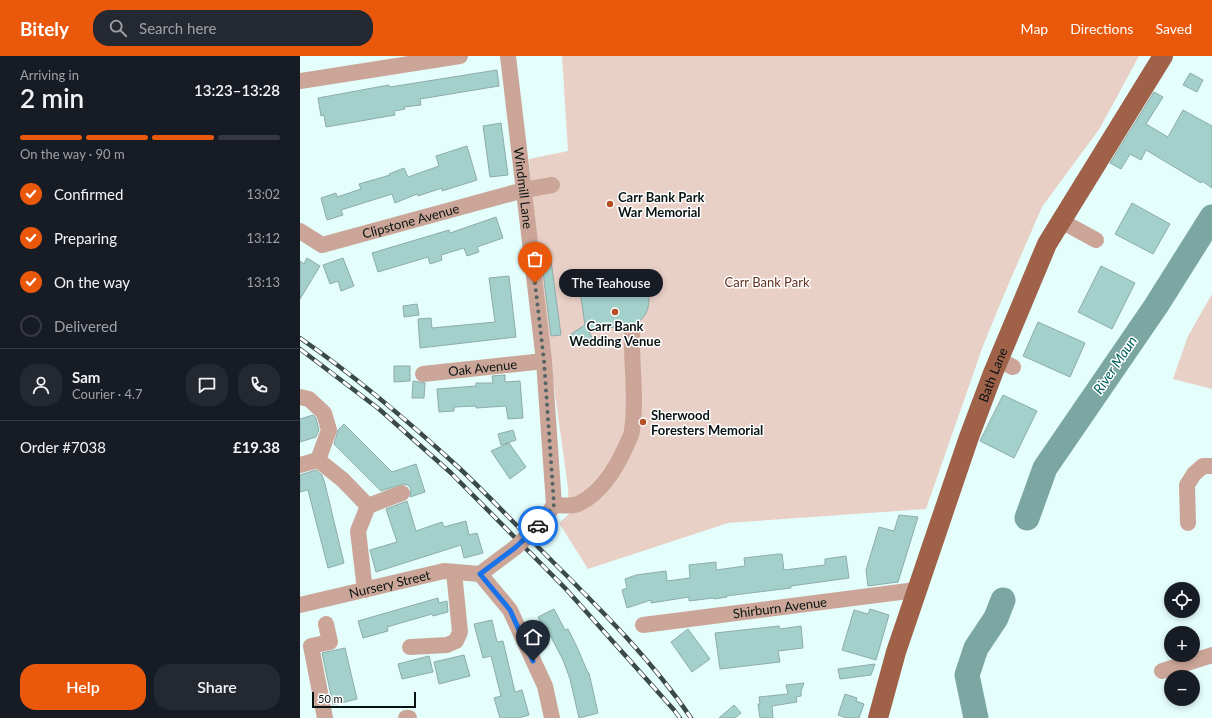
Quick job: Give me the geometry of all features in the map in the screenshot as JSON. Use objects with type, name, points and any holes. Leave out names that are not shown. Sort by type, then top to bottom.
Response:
[{"type":"main road","name":"Bath Lane","points":[[878,718],[896,652],[968,437],[1006,363],[1047,244],[1163,56]]},
{"type":"street","points":[[300,81],[460,56]]},
{"type":"street","name":"Windmill Lane","points":[[508,56],[544,361],[554,505]]},
{"type":"street","name":"Clipstone Avenue","points":[[300,231],[322,245],[524,190],[552,186]]},
{"type":"street","points":[[1061,221],[1096,240]]},
{"type":"street","points":[[552,718],[545,686],[510,610],[480,574],[516,547],[543,521],[554,505],[577,504],[593,494],[606,481],[621,458],[632,431],[634,407],[631,352],[632,332]]},
{"type":"street","name":"Oak Avenue","points":[[422,374],[544,361]]},
{"type":"street","points":[[300,397],[309,399],[324,413],[329,430],[318,460]]},
{"type":"street","points":[[300,465],[318,460]]},
{"type":"street","points":[[318,460],[343,480],[368,506]]},
{"type":"street","points":[[1188,522],[1187,484],[1194,474],[1203,466],[1212,466]]},
{"type":"street","points":[[365,590],[358,531],[368,506],[402,493]]},
{"type":"street","name":"Nursery Street","points":[[304,600],[365,590],[444,571],[480,574]]},
{"type":"street","points":[[410,647],[447,645],[456,641],[460,632],[454,572]]},
{"type":"street","name":"Shirburn Avenue","points":[[643,625],[916,590]]},
{"type":"street","points":[[325,718],[311,646],[330,642],[326,624]]},
{"type":"street","points":[[1162,671],[1212,655]]},
{"type":"green space","name":"Carr Bank Park","points":[[562,56],[1139,56],[1100,128],[1042,207],[983,346],[926,509],[728,523],[588,569],[559,523],[569,514],[568,488],[537,264],[529,159],[568,151]]},
{"type":"green space","points":[[1212,294],[1212,389],[1173,379],[1188,336]]},
{"type":"building","points":[[497,70],[499,86],[420,99],[421,105],[404,107],[405,109],[394,111],[395,115],[326,127],[324,115],[321,116],[318,98],[389,85],[390,87]]},
{"type":"building","points":[[1190,73],[1203,80],[1197,92],[1183,85]]},
{"type":"building","points":[[1154,92],[1163,97],[1146,124],[1168,137],[1183,110],[1212,126],[1212,188],[1146,150],[1141,160],[1130,154],[1121,169],[1110,163]]},
{"type":"building","points":[[501,123],[508,175],[490,177],[483,126]]},
{"type":"building","points":[[467,146],[477,180],[442,191],[442,188],[418,196],[417,194],[395,203],[392,194],[341,210],[343,215],[327,220],[321,198],[336,193],[337,197],[361,189],[359,184],[390,175],[389,174],[404,168],[408,177],[439,166],[436,156]]},
{"type":"building","points":[[1132,203],[1170,224],[1153,254],[1115,234]]},
{"type":"building","points":[[496,217],[503,238],[477,247],[479,252],[467,256],[464,248],[441,255],[442,260],[430,264],[428,257],[378,272],[372,253],[449,230],[450,233]]},
{"type":"building","points":[[307,258],[320,266],[300,299],[300,261],[304,264]]},
{"type":"building","points":[[343,258],[354,286],[341,291],[338,281],[330,284],[323,265]]},
{"type":"building","points":[[551,261],[561,335],[551,336],[542,263]]},
{"type":"building","points":[[1101,266],[1135,283],[1112,329],[1078,312]]},
{"type":"building","name":"Carr Bank Wedding Venue","points":[[592,274],[595,285],[629,280],[636,283],[647,293],[649,300],[648,308],[640,321],[634,324],[589,331],[592,338],[578,346],[571,334],[585,325],[578,277]]},
{"type":"building","points":[[509,276],[516,337],[420,348],[418,319],[431,318],[432,328],[495,322],[489,278]]},
{"type":"building","points":[[417,304],[419,315],[404,317],[403,306]]},
{"type":"building","points":[[1038,322],[1085,343],[1070,377],[1023,356]]},
{"type":"building","points":[[394,366],[410,366],[410,381],[394,382]]},
{"type":"building","points":[[505,375],[505,382],[520,381],[523,418],[508,419],[506,406],[476,408],[476,406],[454,407],[454,411],[439,412],[437,389],[476,386],[476,383],[493,383],[492,376]]},
{"type":"building","points":[[413,381],[425,383],[424,398],[412,398]]},
{"type":"building","points":[[1003,395],[1037,411],[1014,458],[980,441]]},
{"type":"building","points":[[313,415],[316,418],[319,430],[316,437],[300,442],[300,419]]},
{"type":"building","points":[[344,424],[392,472],[416,464],[425,492],[410,497],[411,489],[408,485],[403,484],[381,491],[334,444],[338,430]]},
{"type":"building","points":[[513,430],[516,440],[501,445],[498,434]]},
{"type":"building","points":[[509,443],[526,467],[510,479],[491,451]]},
{"type":"building","points":[[316,470],[322,475],[325,484],[344,563],[328,568],[308,490],[300,492],[300,475]]},
{"type":"building","points":[[407,501],[416,531],[442,522],[444,527],[466,521],[469,535],[477,533],[483,553],[464,558],[461,545],[376,572],[370,550],[397,542],[386,509]]},
{"type":"building","points":[[899,515],[918,517],[898,582],[868,586],[866,570],[879,527],[894,531]]},
{"type":"building","points":[[782,554],[784,570],[825,565],[825,559],[846,556],[849,578],[714,599],[689,601],[689,597],[651,603],[651,600],[627,608],[622,590],[627,588],[625,579],[636,575],[666,571],[667,581],[690,578],[689,565],[716,562],[716,570],[745,566],[744,558]]},
{"type":"building","points":[[438,598],[439,603],[447,601],[448,612],[433,616],[432,614],[387,627],[388,631],[363,638],[358,621]]},
{"type":"building","points":[[554,609],[565,630],[568,629],[589,673],[598,713],[579,718],[570,679],[563,660],[549,633],[547,635],[538,617]]},
{"type":"building","points":[[870,609],[889,615],[876,660],[842,650],[854,610],[868,614]]},
{"type":"building","points":[[492,620],[497,642],[503,641],[515,692],[522,690],[529,715],[518,718],[500,718],[494,698],[501,696],[491,656],[483,658],[474,624]]},
{"type":"building","points":[[779,626],[780,629],[801,626],[803,648],[778,651],[780,662],[720,669],[715,633]]},
{"type":"building","points":[[688,629],[710,659],[692,672],[671,642]]},
{"type":"building","points":[[345,648],[357,699],[333,705],[322,653]]},
{"type":"building","points":[[464,655],[470,676],[439,684],[434,662]]},
{"type":"building","points":[[429,656],[433,672],[402,679],[398,664]]},
{"type":"building","points":[[875,664],[871,675],[840,679],[838,669]]},
{"type":"building","points":[[804,683],[801,696],[796,697],[797,702],[772,706],[773,718],[760,718],[758,704],[760,704],[759,697],[788,694],[786,685]]},
{"type":"building","points":[[845,694],[857,698],[856,701],[864,704],[859,718],[847,718],[838,715]]},
{"type":"building","points":[[734,705],[741,713],[735,718],[719,718]]},
{"type":"waterway","name":"River Maun","points":[[1027,518],[1045,468],[1156,306],[1212,217]]},
{"type":"waterway","name":"River Maun","points":[[976,718],[967,675],[976,648],[996,618],[1003,600]]},
{"type":"railway","points":[[300,338],[380,399],[467,476],[620,630],[675,695],[691,718]]},
{"type":"railway","points":[[300,349],[379,409],[451,473],[565,588],[680,718]]},
{"type":"way so far","points":[[535,283],[544,361],[554,505],[538,526]]},
{"type":"place","name":"Carr Bank Park War Memorial","points":[[610,204]]},
{"type":"place","name":"The Teahouse","points":[[535,283]]},
{"type":"place","name":"Carr Bank Wedding Venue","points":[[615,312]]},
{"type":"place","name":"Sherwood Foresters Memorial","points":[[643,422]]},
{"type":"route","points":[[533,661],[510,610],[480,574],[516,547],[538,526]]}]
